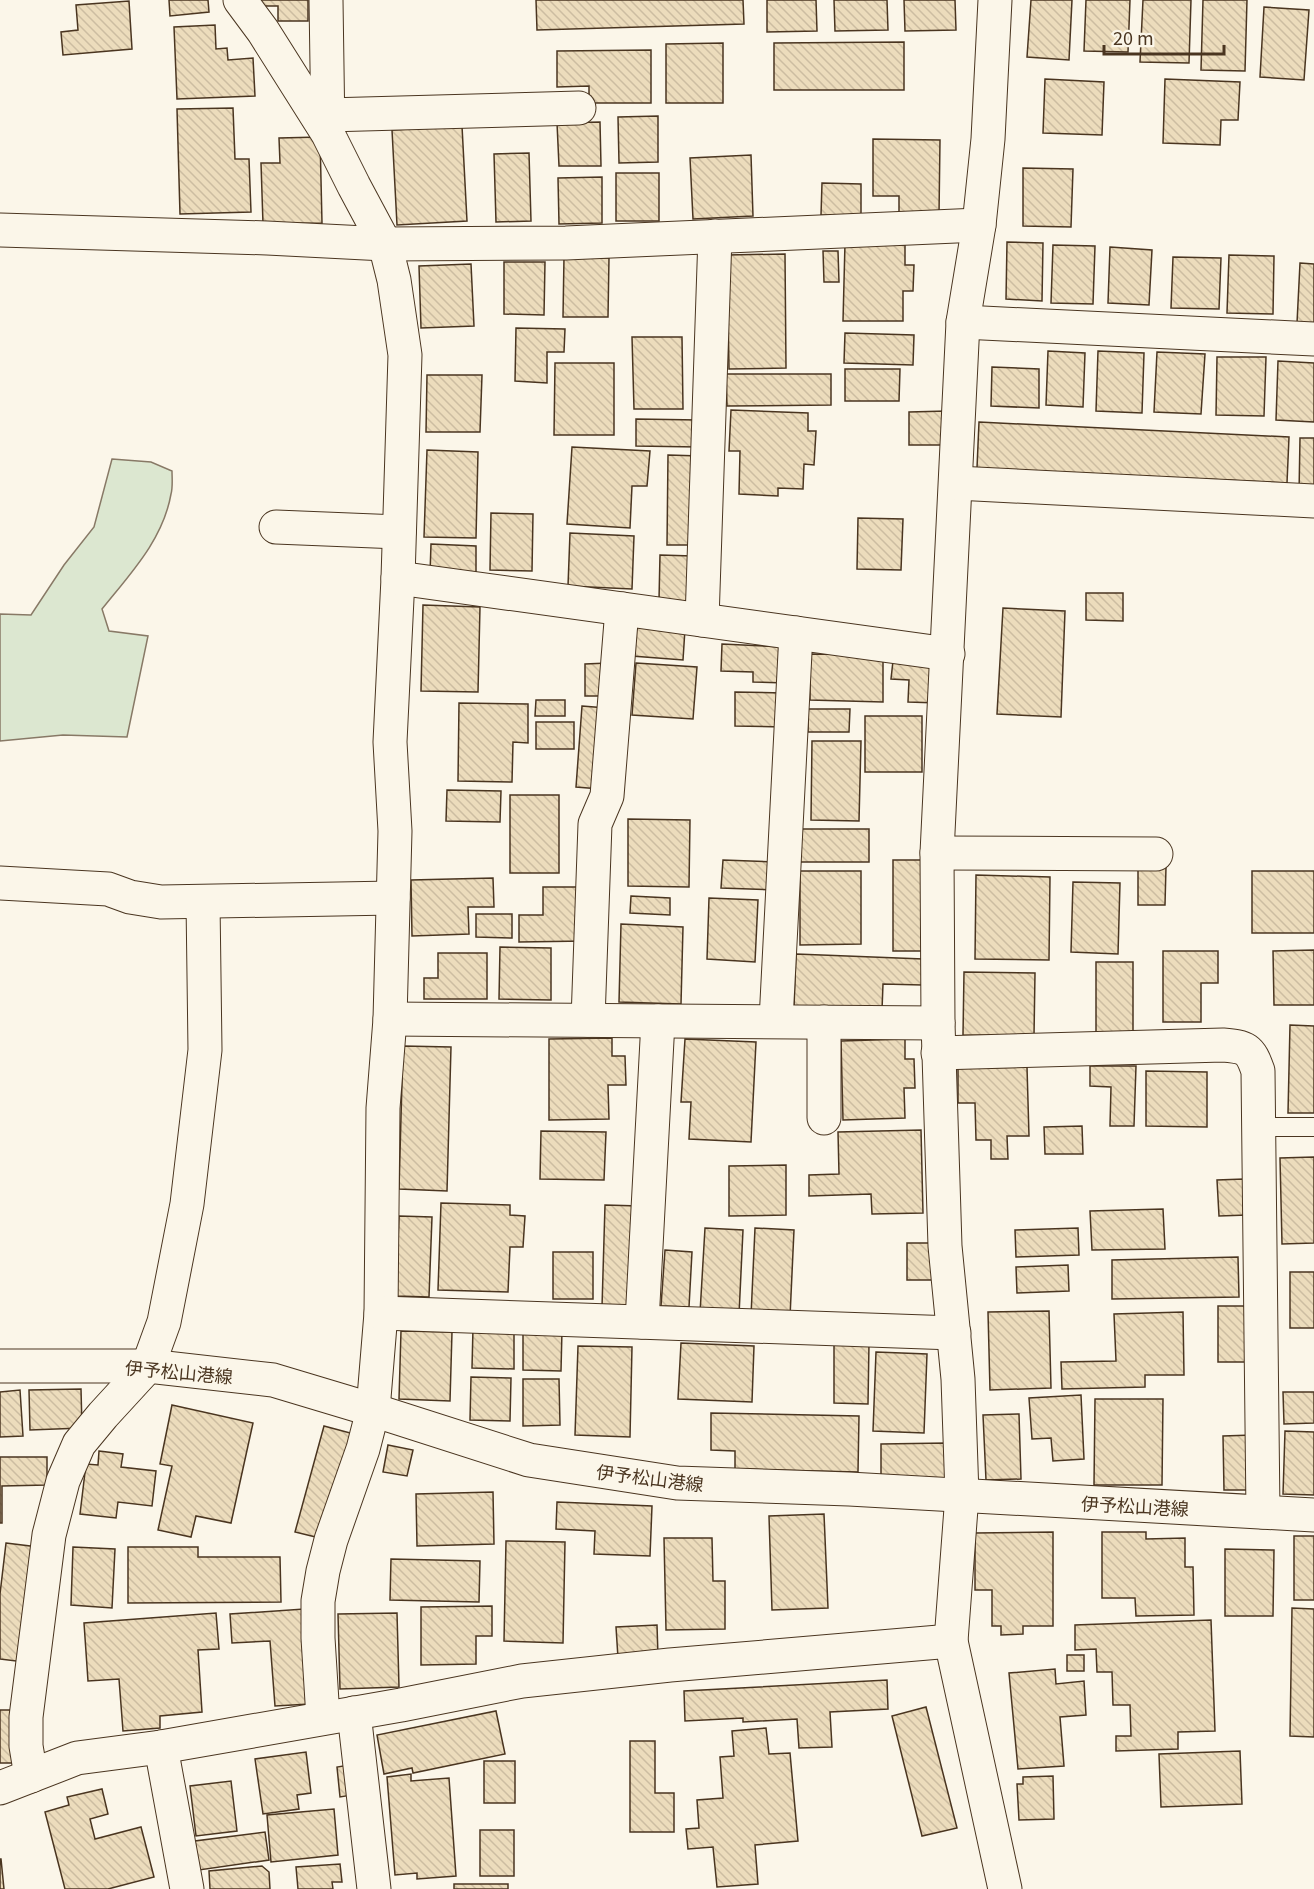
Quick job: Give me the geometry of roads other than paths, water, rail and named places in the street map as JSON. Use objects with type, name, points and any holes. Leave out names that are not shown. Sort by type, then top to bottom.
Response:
[{"type":"street","points":[[240,0],[327,124],[354,186],[385,244],[394,279],[405,355],[390,742],[395,831],[390,1019],[383,1108],[381,1313],[374,1410],[363,1449],[331,1540],[318,1601],[318,1638],[339,1716],[374,1889]]},
{"type":"street","points":[[326,0],[327,124]]},
{"type":"street","points":[[994,0],[988,139],[979,225],[963,322],[937,853],[938,1038],[945,1246],[958,1379],[962,1495],[951,1641],[995,1882]]},
{"type":"street","points":[[327,124],[579,108]]},
{"type":"street","points":[[0,230],[385,244],[566,243],[979,225]]},
{"type":"street","points":[[702,620],[715,236]]},
{"type":"street","points":[[963,322],[1314,339]]},
{"type":"street","points":[[956,483],[1314,501]]},
{"type":"street","points":[[276,527],[399,532]]},
{"type":"street","points":[[398,578],[948,654]]},
{"type":"street","points":[[588,1020],[594,824],[607,796],[622,609]]},
{"type":"street","points":[[776,1022],[796,633]]},
{"type":"street","points":[[937,853],[1156,854]]},
{"type":"street","points":[[0,883],[108,889],[130,897],[161,902],[393,898]]},
{"type":"street","points":[[31,1776],[26,1746],[26,1717],[50,1535],[63,1481],[79,1444],[148,1366],[164,1322],[187,1204],[205,1050],[203,902]]},
{"type":"street","points":[[390,1019],[824,1022],[938,1038],[1242,1046],[1252,1055],[1258,1071],[1263,1512]]},
{"type":"street","points":[[642,1322],[658,1021]]},
{"type":"street","points":[[824,1022],[824,1118]]},
{"type":"street","points":[[381,1313],[954,1333]]},
{"type":"street","name":"伊予松山港線","points":[[0,1366],[148,1366],[273,1380],[529,1460],[678,1483],[849,1488],[1314,1515]]},
{"type":"street","points":[[0,1788],[77,1758],[161,1747],[522,1681],[670,1665],[951,1641]]},
{"type":"street","points":[[161,1747],[187,1889]]},
{"type":"lane","points":[[1258,1127],[1314,1127]]}]
